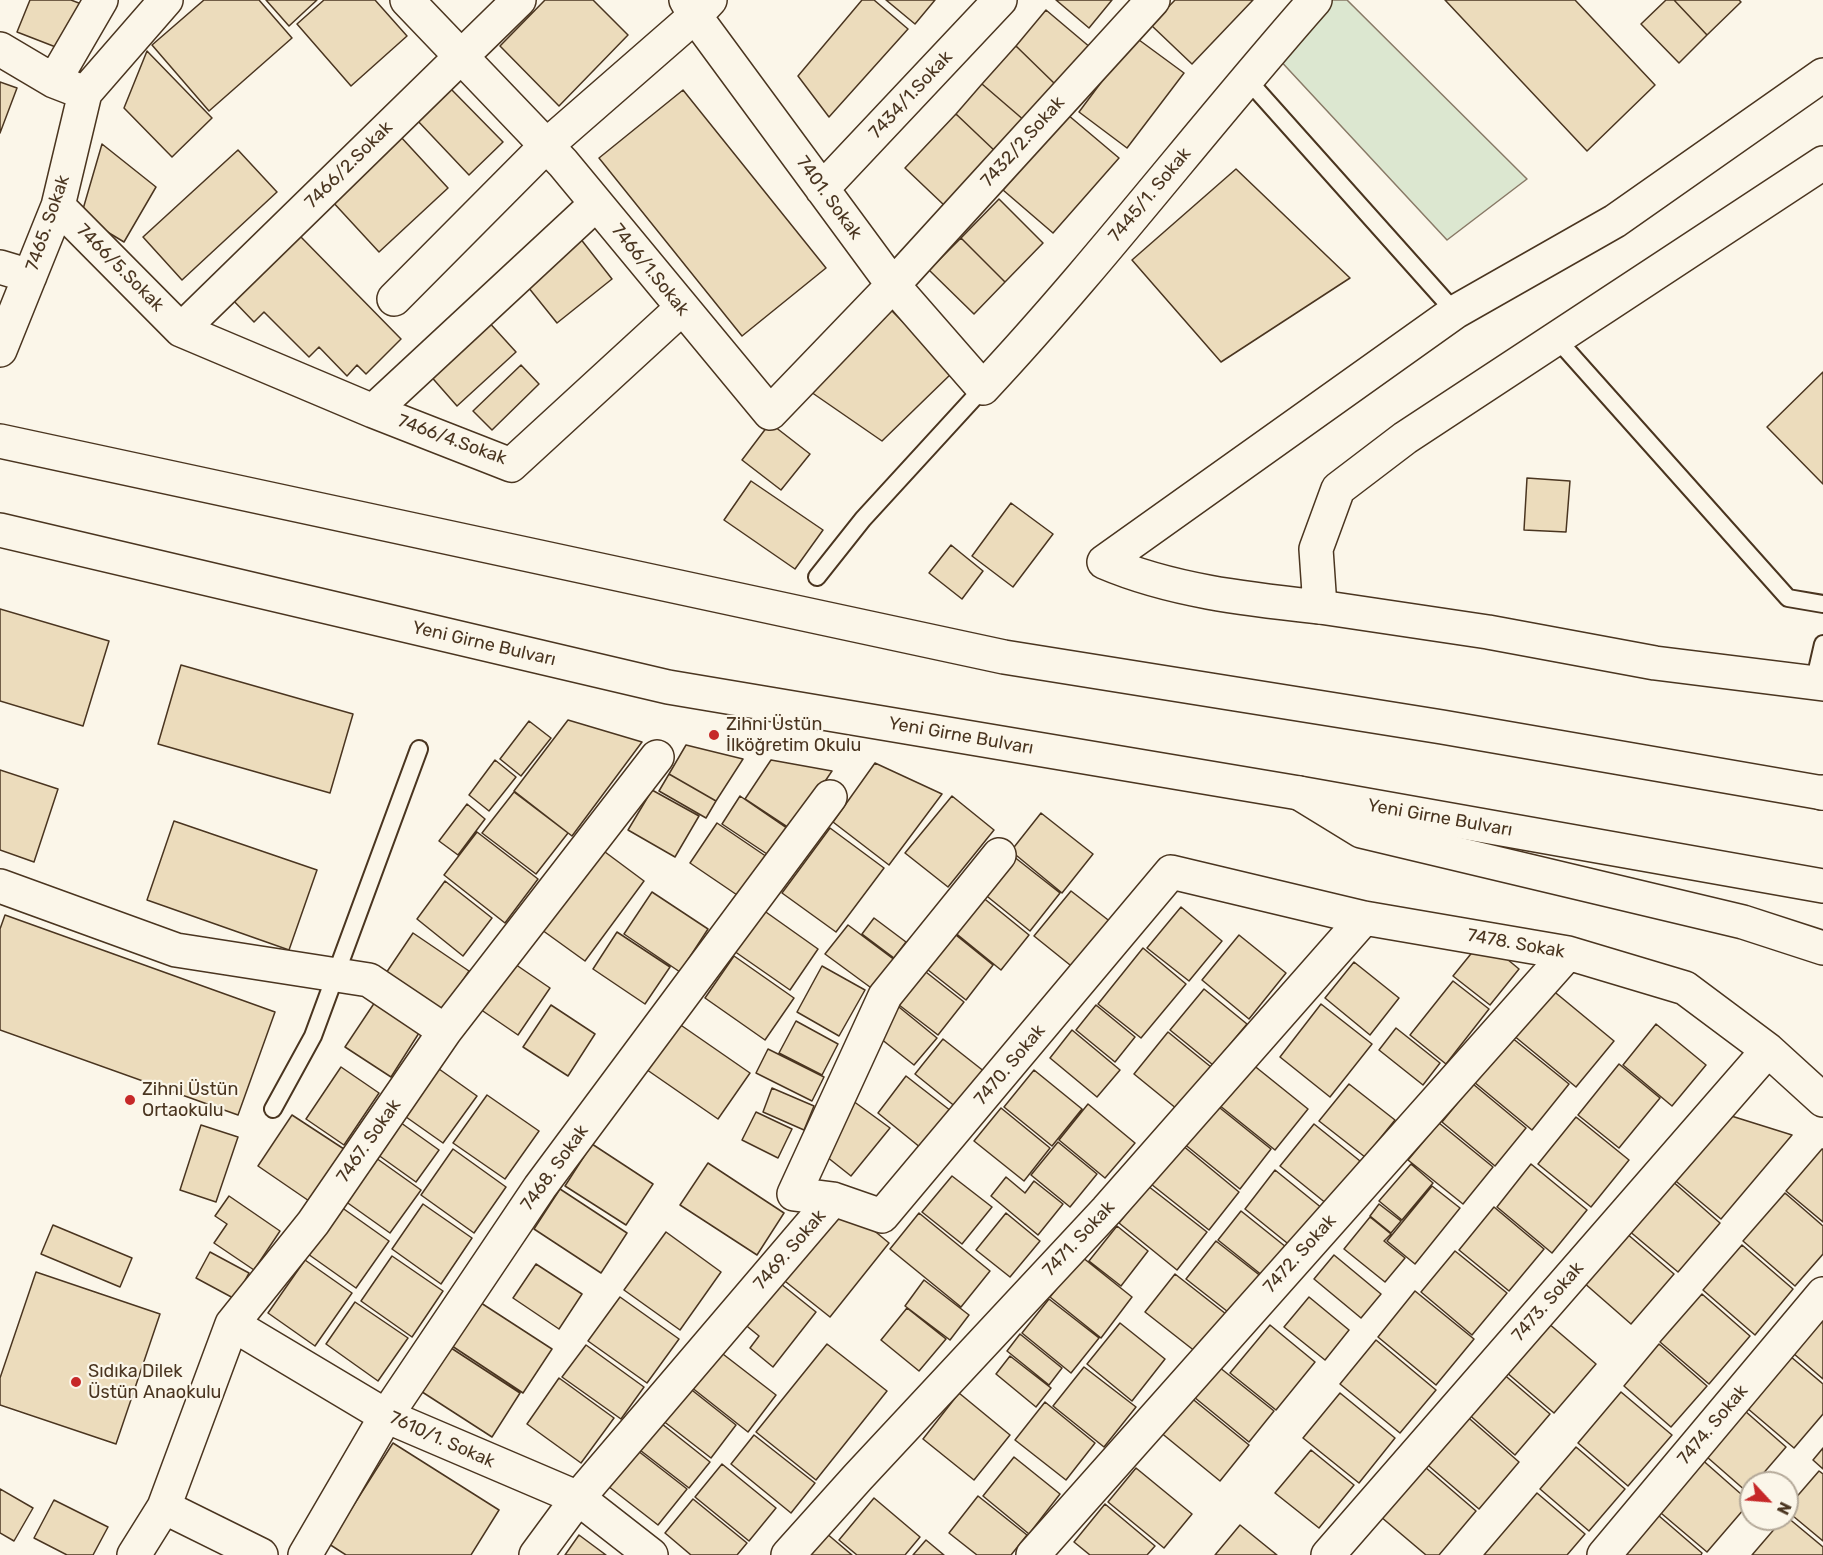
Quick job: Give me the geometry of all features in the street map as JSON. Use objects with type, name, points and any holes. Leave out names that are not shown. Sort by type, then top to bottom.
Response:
[{"type":"main road","points":[[54,81],[101,0]]},
{"type":"main road","points":[[0,49],[54,81],[84,93],[166,0]]},
{"type":"main road","name":"7466/1.Sokak","points":[[407,0],[546,146],[770,412],[893,285]]},
{"type":"main road","name":"7466/2.Sokak","points":[[181,330],[519,0]]},
{"type":"main road","name":"7434/1.Sokak","points":[[822,189],[999,0]]},
{"type":"main road","name":"7432/2.Sokak","points":[[893,285],[1153,0]]},
{"type":"main road","name":"7445/1. Sokak","points":[[983,388],[1045,322],[1246,78],[1315,0]]},
{"type":"main road","points":[[394,299],[546,146],[697,6]]},
{"type":"main road","name":"7401. Sokak","points":[[697,6],[822,189],[893,285],[983,388]]},
{"type":"main road","points":[[1819,684],[1656,663],[1488,632],[1238,598],[1133,574],[1104,561],[1455,312],[1615,221],[1823,75]]},
{"type":"main road","name":"7465. Sokak","points":[[0,350],[15,272],[58,206],[84,93]]},
{"type":"main road","points":[[1320,608],[1316,549],[1338,489],[1405,438],[1823,163]]},
{"type":"main road","points":[[373,411],[596,204]]},
{"type":"main road","name":"7466/5.Sokak","points":[[58,206],[181,330]]},
{"type":"main road","name":"7466/4.Sokak","points":[[181,330],[373,411],[511,465],[682,308]]},
{"type":"main road","points":[[0,441],[1004,657],[1431,725],[1822,793]]},
{"type":"main road","name":"Yeni Girne Bulvarı","points":[[0,530],[669,687],[1299,793],[1823,886]]},
{"type":"main road","name":"7467. Sokak","points":[[134,1555],[164,1507],[232,1324],[313,1223],[445,1031],[657,757]]},
{"type":"main road","points":[[1299,793],[1361,831],[1743,922],[1823,948]]},
{"type":"main road","name":"7468. Sokak","points":[[305,1555],[386,1416],[540,1186],[830,797]]},
{"type":"main road","name":"7469. Sokak","points":[[833,1199],[794,1194],[885,996],[999,855]]},
{"type":"main road","name":"7470. Sokak","points":[[833,1199],[882,1216],[1171,872]]},
{"type":"main road","name":"7478. Sokak","points":[[1171,872],[1364,918],[1568,953],[1685,988],[1768,1050],[1823,1100]]},
{"type":"main road","points":[[0,886],[176,950],[369,980],[445,1031]]},
{"type":"main road","name":"7471. Sokak","points":[[788,1555],[1107,1210],[1364,918]]},
{"type":"main road","name":"7472. Sokak","points":[[1033,1555],[1568,953]]},
{"type":"main road","name":"7473. Sokak","points":[[1342,1550],[1768,1050]]},
{"type":"main road","name":"7469. Sokak","points":[[536,1555],[578,1498],[833,1199]]},
{"type":"main road","name":"7474. Sokak","points":[[1604,1555],[1823,1294]]},
{"type":"main road","name":"7610/1. Sokak","points":[[232,1324],[386,1416],[578,1498],[651,1555]]},
{"type":"main road","points":[[164,1507],[261,1555]]},
{"type":"lane","points":[[1246,78],[1455,312]]},
{"type":"lane","points":[[1556,338],[1788,598],[1823,604]]},
{"type":"lane","points":[[817,577],[863,519],[983,388]]},
{"type":"lane","points":[[1819,684],[1823,644]]},
{"type":"lane","points":[[273,1109],[313,1036],[419,749]]},
{"type":"green space","points":[[1323,0],[1347,0],[1527,179],[1447,240],[1276,56]]},
{"type":"building","points":[[30,0],[71,0],[84,5],[66,51],[17,32]]},
{"type":"building","points":[[204,0],[259,0],[292,38],[209,111],[152,45]]},
{"type":"building","points":[[266,0],[317,0],[289,26]]},
{"type":"building","points":[[324,0],[375,0],[407,36],[351,86],[297,24]]},
{"type":"building","points":[[545,0],[593,0],[628,35],[559,106],[500,46]]},
{"type":"building","points":[[862,0],[874,0],[908,29],[829,117],[798,76]]},
{"type":"building","points":[[886,0],[935,0],[915,24]]},
{"type":"building","points":[[1056,0],[1112,0],[1089,28]]},
{"type":"building","points":[[1175,0],[1253,0],[1192,64],[1151,25]]},
{"type":"building","points":[[1445,0],[1575,0],[1655,85],[1587,151]]},
{"type":"building","points":[[1666,0],[1674,0],[1707,35],[1679,63],[1641,24]]},
{"type":"building","points":[[1674,0],[1739,0],[1741,2],[1707,35]]},
{"type":"building","points":[[1046,10],[1091,48],[1056,85],[1016,46]]},
{"type":"building","points":[[1135,37],[1184,73],[1127,148],[1079,112]]},
{"type":"building","points":[[1016,46],[1056,85],[1025,121],[982,84]]},
{"type":"building","points":[[147,51],[212,118],[172,157],[124,108]]},
{"type":"building","points":[[0,82],[17,88],[0,133]]},
{"type":"building","points":[[982,84],[1025,121],[996,152],[956,114]]},
{"type":"building","points":[[449,87],[503,142],[469,175],[416,119]]},
{"type":"building","points":[[683,90],[826,268],[742,336],[599,158]]},
{"type":"building","points":[[956,114],[996,152],[945,206],[905,168]]},
{"type":"building","points":[[1068,115],[1119,158],[1053,233],[1003,190]]},
{"type":"building","points":[[400,136],[448,188],[379,252],[331,200]]},
{"type":"building","points":[[102,144],[156,187],[124,242],[81,216]]},
{"type":"building","points":[[238,150],[277,192],[182,280],[143,237]]},
{"type":"building","points":[[1236,169],[1350,278],[1221,362],[1132,260]]},
{"type":"building","points":[[999,199],[1043,243],[1005,282],[961,238]]},
{"type":"building","points":[[576,233],[612,279],[557,323],[520,277]]},
{"type":"building","points":[[299,235],[401,339],[366,374],[357,365],[347,376],[319,347],[309,357],[264,312],[254,322],[230,297]]},
{"type":"building","points":[[961,238],[1005,282],[974,314],[929,270]]},
{"type":"building","points":[[888,307],[953,372],[882,441],[811,392]]},
{"type":"building","points":[[486,319],[516,352],[457,406],[428,373]]},
{"type":"building","points":[[521,365],[539,384],[492,430],[473,411]]},
{"type":"building","points":[[1823,372],[1823,484],[1767,427]]},
{"type":"building","points":[[770,423],[810,454],[781,490],[742,460]]},
{"type":"building","points":[[1527,478],[1570,481],[1566,532],[1524,530]]},
{"type":"building","points":[[751,481],[823,530],[795,569],[724,520]]},
{"type":"building","points":[[1011,503],[1053,534],[1013,587],[972,556]]},
{"type":"building","points":[[951,545],[983,571],[962,599],[929,573]]},
{"type":"building","points":[[0,609],[109,641],[83,726],[0,701]]},
{"type":"building","points":[[181,665],[353,714],[330,793],[158,744]]},
{"type":"building","points":[[568,720],[642,742],[572,836],[514,791]]},
{"type":"building","points":[[529,721],[551,738],[521,776],[500,759]]},
{"type":"building","points":[[686,745],[743,759],[716,801],[669,774]]},
{"type":"building","points":[[495,760],[516,777],[489,811],[469,795]]},
{"type":"building","points":[[771,760],[832,771],[792,830],[745,799]]},
{"type":"building","points":[[875,763],[942,794],[889,865],[833,822]]},
{"type":"building","points":[[0,770],[58,789],[34,862],[0,850]]},
{"type":"building","points":[[669,774],[716,801],[706,818],[659,791]]},
{"type":"building","points":[[652,790],[699,816],[675,857],[628,830]]},
{"type":"building","points":[[514,792],[568,833],[536,874],[482,833]]},
{"type":"building","points":[[740,796],[791,831],[773,858],[722,824]]},
{"type":"building","points":[[952,796],[994,830],[948,887],[905,853]]},
{"type":"building","points":[[467,804],[485,819],[458,855],[439,841]]},
{"type":"building","points":[[1041,813],[1093,854],[1062,893],[1011,851]]},
{"type":"building","points":[[174,821],[317,870],[289,950],[147,900]]},
{"type":"building","points":[[717,823],[770,859],[743,899],[690,863]]},
{"type":"building","points":[[830,828],[884,868],[836,932],[782,893]]},
{"type":"building","points":[[477,832],[538,879],[505,923],[444,875]]},
{"type":"building","points":[[601,849],[644,881],[585,961],[542,930]]},
{"type":"building","points":[[1013,856],[1060,893],[1030,931],[983,893]]},
{"type":"building","points":[[445,881],[492,918],[463,956],[417,919]]},
{"type":"building","points":[[1071,891],[1112,923],[1075,969],[1034,936]]},
{"type":"building","points":[[652,892],[708,929],[680,972],[624,934]]},
{"type":"building","points":[[981,896],[1029,935],[1001,970],[953,931]]},
{"type":"building","points":[[1181,907],[1222,941],[1189,981],[1147,948]]},
{"type":"building","points":[[763,910],[818,949],[790,990],[734,951]]},
{"type":"building","name":"Zihni Üstün Ortaokulu","points":[[5,915],[275,1012],[238,1115],[0,1030],[0,929]]},
{"type":"building","points":[[874,918],[906,942],[894,958],[862,934]]},
{"type":"building","points":[[848,925],[896,961],[874,990],[825,954]]},
{"type":"building","points":[[946,927],[993,965],[966,1000],[918,962]]},
{"type":"building","points":[[617,932],[670,967],[645,1004],[593,969]]},
{"type":"building","points":[[413,933],[469,971],[437,1020],[380,982]]},
{"type":"building","points":[[1239,935],[1286,973],[1249,1019],[1202,980]]},
{"type":"building","points":[[1483,939],[1519,969],[1490,1005],[1453,976]]},
{"type":"building","points":[[1143,948],[1186,984],[1141,1038],[1098,1004]]},
{"type":"building","points":[[734,956],[794,998],[765,1040],[705,998]]},
{"type":"building","points":[[509,960],[550,988],[518,1035],[477,1007]]},
{"type":"building","points":[[1354,962],[1399,998],[1370,1035],[1325,998]]},
{"type":"building","points":[[917,965],[964,1002],[938,1035],[890,998]]},
{"type":"building","points":[[822,966],[865,990],[839,1036],[797,1012]]},
{"type":"building","points":[[1453,981],[1489,1009],[1446,1064],[1410,1035]]},
{"type":"building","points":[[1204,989],[1247,1024],[1213,1065],[1170,1030]]},
{"type":"building","points":[[1551,989],[1614,1041],[1576,1087],[1513,1035]]},
{"type":"building","points":[[381,993],[426,1022],[391,1077],[345,1047]]},
{"type":"building","points":[[894,1003],[937,1038],[914,1065],[871,1031]]},
{"type":"building","points":[[1321,1004],[1372,1044],[1330,1097],[1280,1057]]},
{"type":"building","points":[[551,1005],[595,1034],[568,1076],[523,1047]]},
{"type":"building","points":[[1096,1005],[1135,1037],[1115,1062],[1076,1030]]},
{"type":"building","points":[[672,1019],[750,1073],[718,1119],[640,1065]]},
{"type":"building","points":[[796,1021],[838,1044],[822,1075],[779,1053]]},
{"type":"building","points":[[1656,1024],[1706,1065],[1672,1106],[1623,1065]]},
{"type":"building","points":[[1396,1028],[1440,1063],[1423,1085],[1379,1050]]},
{"type":"building","points":[[1072,1030],[1120,1070],[1097,1097],[1050,1058]]},
{"type":"building","points":[[1168,1032],[1211,1067],[1177,1109],[1134,1074]]},
{"type":"building","points":[[1511,1037],[1569,1084],[1532,1130],[1474,1082]]},
{"type":"building","points":[[943,1039],[990,1076],[962,1112],[915,1074]]},
{"type":"building","points":[[768,1049],[824,1077],[812,1101],[756,1073]]},
{"type":"building","points":[[432,1064],[477,1096],[443,1143],[399,1112]]},
{"type":"building","points":[[1252,1064],[1308,1109],[1275,1150],[1219,1105]]},
{"type":"building","points":[[1619,1064],[1660,1098],[1619,1148],[1578,1115]]},
{"type":"building","points":[[341,1067],[379,1093],[344,1145],[306,1119]]},
{"type":"building","points":[[1034,1070],[1082,1109],[1052,1146],[1004,1107]]},
{"type":"building","points":[[906,1076],[951,1111],[921,1148],[878,1113]]},
{"type":"building","points":[[1349,1084],[1395,1120],[1365,1157],[1319,1121]]},
{"type":"building","points":[[1473,1084],[1526,1128],[1495,1166],[1442,1122]]},
{"type":"building","points":[[772,1088],[814,1106],[804,1130],[763,1112]]},
{"type":"building","points":[[487,1095],[539,1131],[505,1179],[453,1143]]},
{"type":"building","points":[[849,1098],[890,1128],[851,1176],[822,1153]]},
{"type":"building","points":[[1088,1104],[1135,1143],[1105,1178],[1059,1140]]},
{"type":"building","points":[[1215,1104],[1271,1149],[1240,1189],[1183,1143]]},
{"type":"building","points":[[1001,1108],[1050,1148],[1024,1181],[974,1141]]},
{"type":"building","points":[[756,1112],[792,1129],[778,1158],[742,1140]]},
{"type":"building","points":[[1725,1114],[1792,1135],[1721,1219],[1671,1177]]},
{"type":"building","points":[[292,1115],[347,1151],[312,1203],[258,1166]]},
{"type":"building","points":[[1576,1117],[1629,1160],[1591,1207],[1538,1164]]},
{"type":"building","points":[[397,1120],[439,1150],[416,1182],[374,1152]]},
{"type":"building","points":[[1439,1123],[1493,1167],[1463,1204],[1408,1160]]},
{"type":"building","points":[[1314,1124],[1360,1161],[1327,1204],[1280,1166]]},
{"type":"building","points":[[201,1125],[238,1137],[216,1202],[180,1190]]},
{"type":"building","points":[[1058,1142],[1097,1174],[1070,1207],[1031,1175]]},
{"type":"building","points":[[592,1144],[653,1184],[626,1225],[565,1186]]},
{"type":"building","points":[[1182,1145],[1239,1192],[1209,1230],[1151,1184]]},
{"type":"building","points":[[453,1149],[506,1187],[474,1233],[421,1195]]},
{"type":"building","points":[[1823,1149],[1823,1222],[1786,1191]]},
{"type":"building","points":[[376,1158],[421,1190],[390,1233],[345,1201]]},
{"type":"building","points":[[708,1163],[784,1213],[757,1255],[680,1205]]},
{"type":"building","points":[[1411,1164],[1433,1183],[1402,1220],[1379,1201]]},
{"type":"building","points":[[1531,1164],[1587,1210],[1552,1253],[1497,1207]]},
{"type":"building","points":[[1275,1170],[1328,1213],[1297,1251],[1245,1209]]},
{"type":"building","points":[[952,1176],[992,1207],[962,1244],[922,1212]]},
{"type":"building","points":[[1006,1177],[1025,1193],[1034,1181],[1063,1204],[1038,1235],[991,1196]]},
{"type":"building","points":[[1671,1180],[1720,1223],[1678,1272],[1628,1230]]},
{"type":"building","points":[[1148,1186],[1207,1232],[1177,1270],[1119,1223]]},
{"type":"building","points":[[1432,1186],[1460,1208],[1415,1264],[1387,1241]]},
{"type":"building","points":[[560,1189],[627,1233],[601,1273],[534,1229]]},
{"type":"building","points":[[1785,1193],[1823,1226],[1823,1254],[1795,1286],[1743,1241]]},
{"type":"building","points":[[229,1196],[280,1231],[254,1270],[214,1243],[227,1224],[215,1216]]},
{"type":"building","points":[[841,1203],[889,1243],[830,1317],[781,1278]]},
{"type":"building","points":[[423,1204],[472,1238],[441,1284],[392,1249]]},
{"type":"building","points":[[1379,1204],[1401,1221],[1391,1233],[1370,1216]]},
{"type":"building","points":[[341,1207],[389,1241],[356,1288],[308,1254]]},
{"type":"building","points":[[1494,1207],[1544,1249],[1509,1291],[1459,1250]]},
{"type":"building","points":[[1241,1211],[1296,1255],[1273,1284],[1218,1240]]},
{"type":"building","points":[[919,1213],[990,1271],[961,1307],[890,1249]]},
{"type":"building","points":[[1006,1213],[1040,1241],[1010,1277],[976,1250]]},
{"type":"building","points":[[1370,1217],[1391,1234],[1384,1241],[1405,1258],[1385,1282],[1344,1249]]},
{"type":"building","points":[[53,1225],[132,1258],[120,1287],[41,1254]]},
{"type":"building","points":[[1117,1226],[1148,1251],[1121,1286],[1089,1261]]},
{"type":"building","points":[[666,1232],[721,1272],[680,1330],[624,1290]]},
{"type":"building","points":[[1626,1233],[1674,1274],[1631,1324],[1583,1282]]},
{"type":"building","points":[[1216,1241],[1267,1281],[1237,1319],[1186,1279]]},
{"type":"building","points":[[1742,1245],[1793,1289],[1755,1335],[1703,1290]]},
{"type":"building","points":[[1455,1251],[1507,1293],[1472,1335],[1421,1292]]},
{"type":"building","points":[[210,1252],[249,1273],[235,1299],[196,1278]]},
{"type":"building","points":[[1334,1255],[1381,1294],[1361,1318],[1314,1279]]},
{"type":"building","points":[[392,1256],[443,1291],[412,1337],[361,1301]]},
{"type":"building","points":[[1082,1257],[1132,1297],[1101,1338],[1050,1297]]},
{"type":"building","points":[[305,1260],[352,1293],[315,1346],[268,1313]]},
{"type":"building","points":[[536,1264],[582,1294],[559,1329],[513,1298]]},
{"type":"building","points":[[36,1272],[160,1314],[116,1444],[0,1405],[0,1378]]},
{"type":"building","points":[[1175,1274],[1226,1314],[1196,1352],[1145,1312]]},
{"type":"building","points":[[776,1280],[816,1312],[773,1367],[750,1348],[759,1336],[743,1323]]},
{"type":"building","points":[[924,1280],[969,1315],[950,1340],[905,1306]]},
{"type":"building","points":[[1415,1291],[1474,1339],[1436,1385],[1378,1337]]},
{"type":"building","points":[[1702,1294],[1750,1336],[1709,1384],[1660,1342]]},
{"type":"building","points":[[620,1297],[679,1339],[647,1383],[588,1341]]},
{"type":"building","points":[[1309,1297],[1349,1330],[1325,1360],[1284,1327]]},
{"type":"building","points":[[1049,1299],[1099,1338],[1071,1373],[1022,1333]]},
{"type":"building","points":[[478,1301],[552,1349],[523,1393],[449,1344]]},
{"type":"building","points":[[355,1302],[408,1338],[378,1381],[326,1344]]},
{"type":"building","points":[[907,1308],[946,1339],[919,1371],[881,1340]]},
{"type":"building","points":[[1823,1311],[1823,1379],[1786,1347]]},
{"type":"building","points":[[1120,1323],[1165,1359],[1132,1401],[1087,1364]]},
{"type":"building","points":[[1548,1323],[1596,1364],[1554,1413],[1506,1372]]},
{"type":"building","points":[[1270,1325],[1315,1362],[1276,1410],[1230,1373]]},
{"type":"building","points":[[1020,1334],[1062,1368],[1049,1385],[1007,1351]]},
{"type":"building","points":[[1376,1340],[1436,1390],[1400,1433],[1340,1384]]},
{"type":"building","points":[[445,1344],[520,1393],[492,1437],[416,1388]]},
{"type":"building","points":[[827,1344],[887,1391],[816,1480],[756,1432]]},
{"type":"building","points":[[1659,1344],[1707,1386],[1671,1427],[1624,1386]]},
{"type":"building","points":[[586,1345],[644,1387],[621,1419],[562,1377]]},
{"type":"building","points":[[719,1351],[776,1395],[748,1432],[691,1387]]},
{"type":"building","points":[[1784,1351],[1823,1384],[1823,1414],[1794,1448],[1740,1402]]},
{"type":"building","points":[[1010,1356],[1051,1388],[1036,1407],[996,1374]]},
{"type":"building","points":[[1084,1367],[1136,1407],[1104,1447],[1053,1406]]},
{"type":"building","points":[[1219,1367],[1274,1411],[1249,1442],[1194,1397]]},
{"type":"building","points":[[1501,1372],[1550,1414],[1515,1455],[1466,1412]]},
{"type":"building","points":[[559,1378],[614,1418],[581,1463],[527,1424]]},
{"type":"building","points":[[688,1387],[736,1425],[711,1458],[662,1420]]},
{"type":"building","points":[[1184,1392],[1249,1445],[1220,1481],[1154,1427]]},
{"type":"building","points":[[1621,1392],[1672,1435],[1628,1486],[1578,1443]]},
{"type":"building","points":[[959,1393],[1010,1435],[974,1480],[923,1439]]},
{"type":"building","points":[[1340,1393],[1395,1438],[1359,1483],[1303,1438]]},
{"type":"building","points":[[1045,1402],[1095,1443],[1066,1480],[1015,1440]]},
{"type":"building","points":[[1745,1411],[1786,1447],[1765,1471],[1739,1471],[1739,1485],[1707,1457]]},
{"type":"building","points":[[1463,1413],[1519,1462],[1479,1509],[1423,1461]]},
{"type":"building","points":[[657,1420],[710,1462],[689,1488],[636,1447]]},
{"type":"building","points":[[754,1435],[815,1483],[791,1513],[731,1464]]},
{"type":"building","points":[[393,1443],[499,1510],[471,1555],[346,1555],[329,1544]]},
{"type":"building","points":[[633,1447],[687,1489],[658,1525],[604,1483]]},
{"type":"building","points":[[1576,1447],[1625,1489],[1589,1531],[1540,1489]]},
{"type":"building","points":[[1823,1448],[1823,1469],[1813,1460]]},
{"type":"building","points":[[1311,1450],[1354,1485],[1319,1528],[1275,1493]]},
{"type":"building","points":[[1014,1457],[1060,1494],[1029,1534],[983,1496]]},
{"type":"building","points":[[1699,1457],[1739,1492],[1739,1515],[1707,1552],[1655,1508]]},
{"type":"building","points":[[1418,1461],[1476,1511],[1439,1555],[1426,1555],[1374,1511]]},
{"type":"building","points":[[722,1464],[776,1508],[749,1541],[695,1497]]},
{"type":"building","points":[[1136,1468],[1192,1514],[1164,1548],[1108,1502]]},
{"type":"building","points":[[1819,1471],[1823,1474],[1823,1541],[1799,1521],[1799,1494]]},
{"type":"building","points":[[0,1489],[33,1508],[14,1541],[0,1533]]},
{"type":"building","points":[[1537,1493],[1585,1534],[1567,1555],[1484,1555]]},
{"type":"building","points":[[978,1496],[1027,1535],[1011,1555],[977,1555],[949,1533]]},
{"type":"building","points":[[874,1498],[920,1537],[905,1555],[857,1555],[839,1540]]},
{"type":"building","points":[[693,1499],[747,1543],[737,1555],[691,1555],[665,1533]]},
{"type":"building","points":[[54,1500],[108,1527],[93,1555],[67,1555],[34,1538]]},
{"type":"building","points":[[1105,1504],[1155,1546],[1147,1555],[1090,1555],[1074,1542]]},
{"type":"building","points":[[1651,1509],[1702,1553],[1701,1555],[1615,1555]]},
{"type":"building","points":[[1240,1525],[1277,1555],[1215,1555]]},
{"type":"building","points":[[1799,1527],[1823,1547],[1823,1555],[1752,1555],[1773,1531],[1799,1531]]},
{"type":"building","points":[[826,1533],[852,1555],[808,1555]]},
{"type":"building","points":[[579,1535],[606,1555],[565,1555]]},
{"type":"building","points":[[926,1540],[944,1555],[913,1555]]},
{"type":"place","name":"Zihni Üstün İlköğretim Okulu","points":[[714,735]]},
{"type":"place","name":"Zihni Üstün Ortaokulu","points":[[130,1100]]},
{"type":"place","name":"Sıdıka Dilek Üstün Anaokulu","points":[[76,1382]]}]
